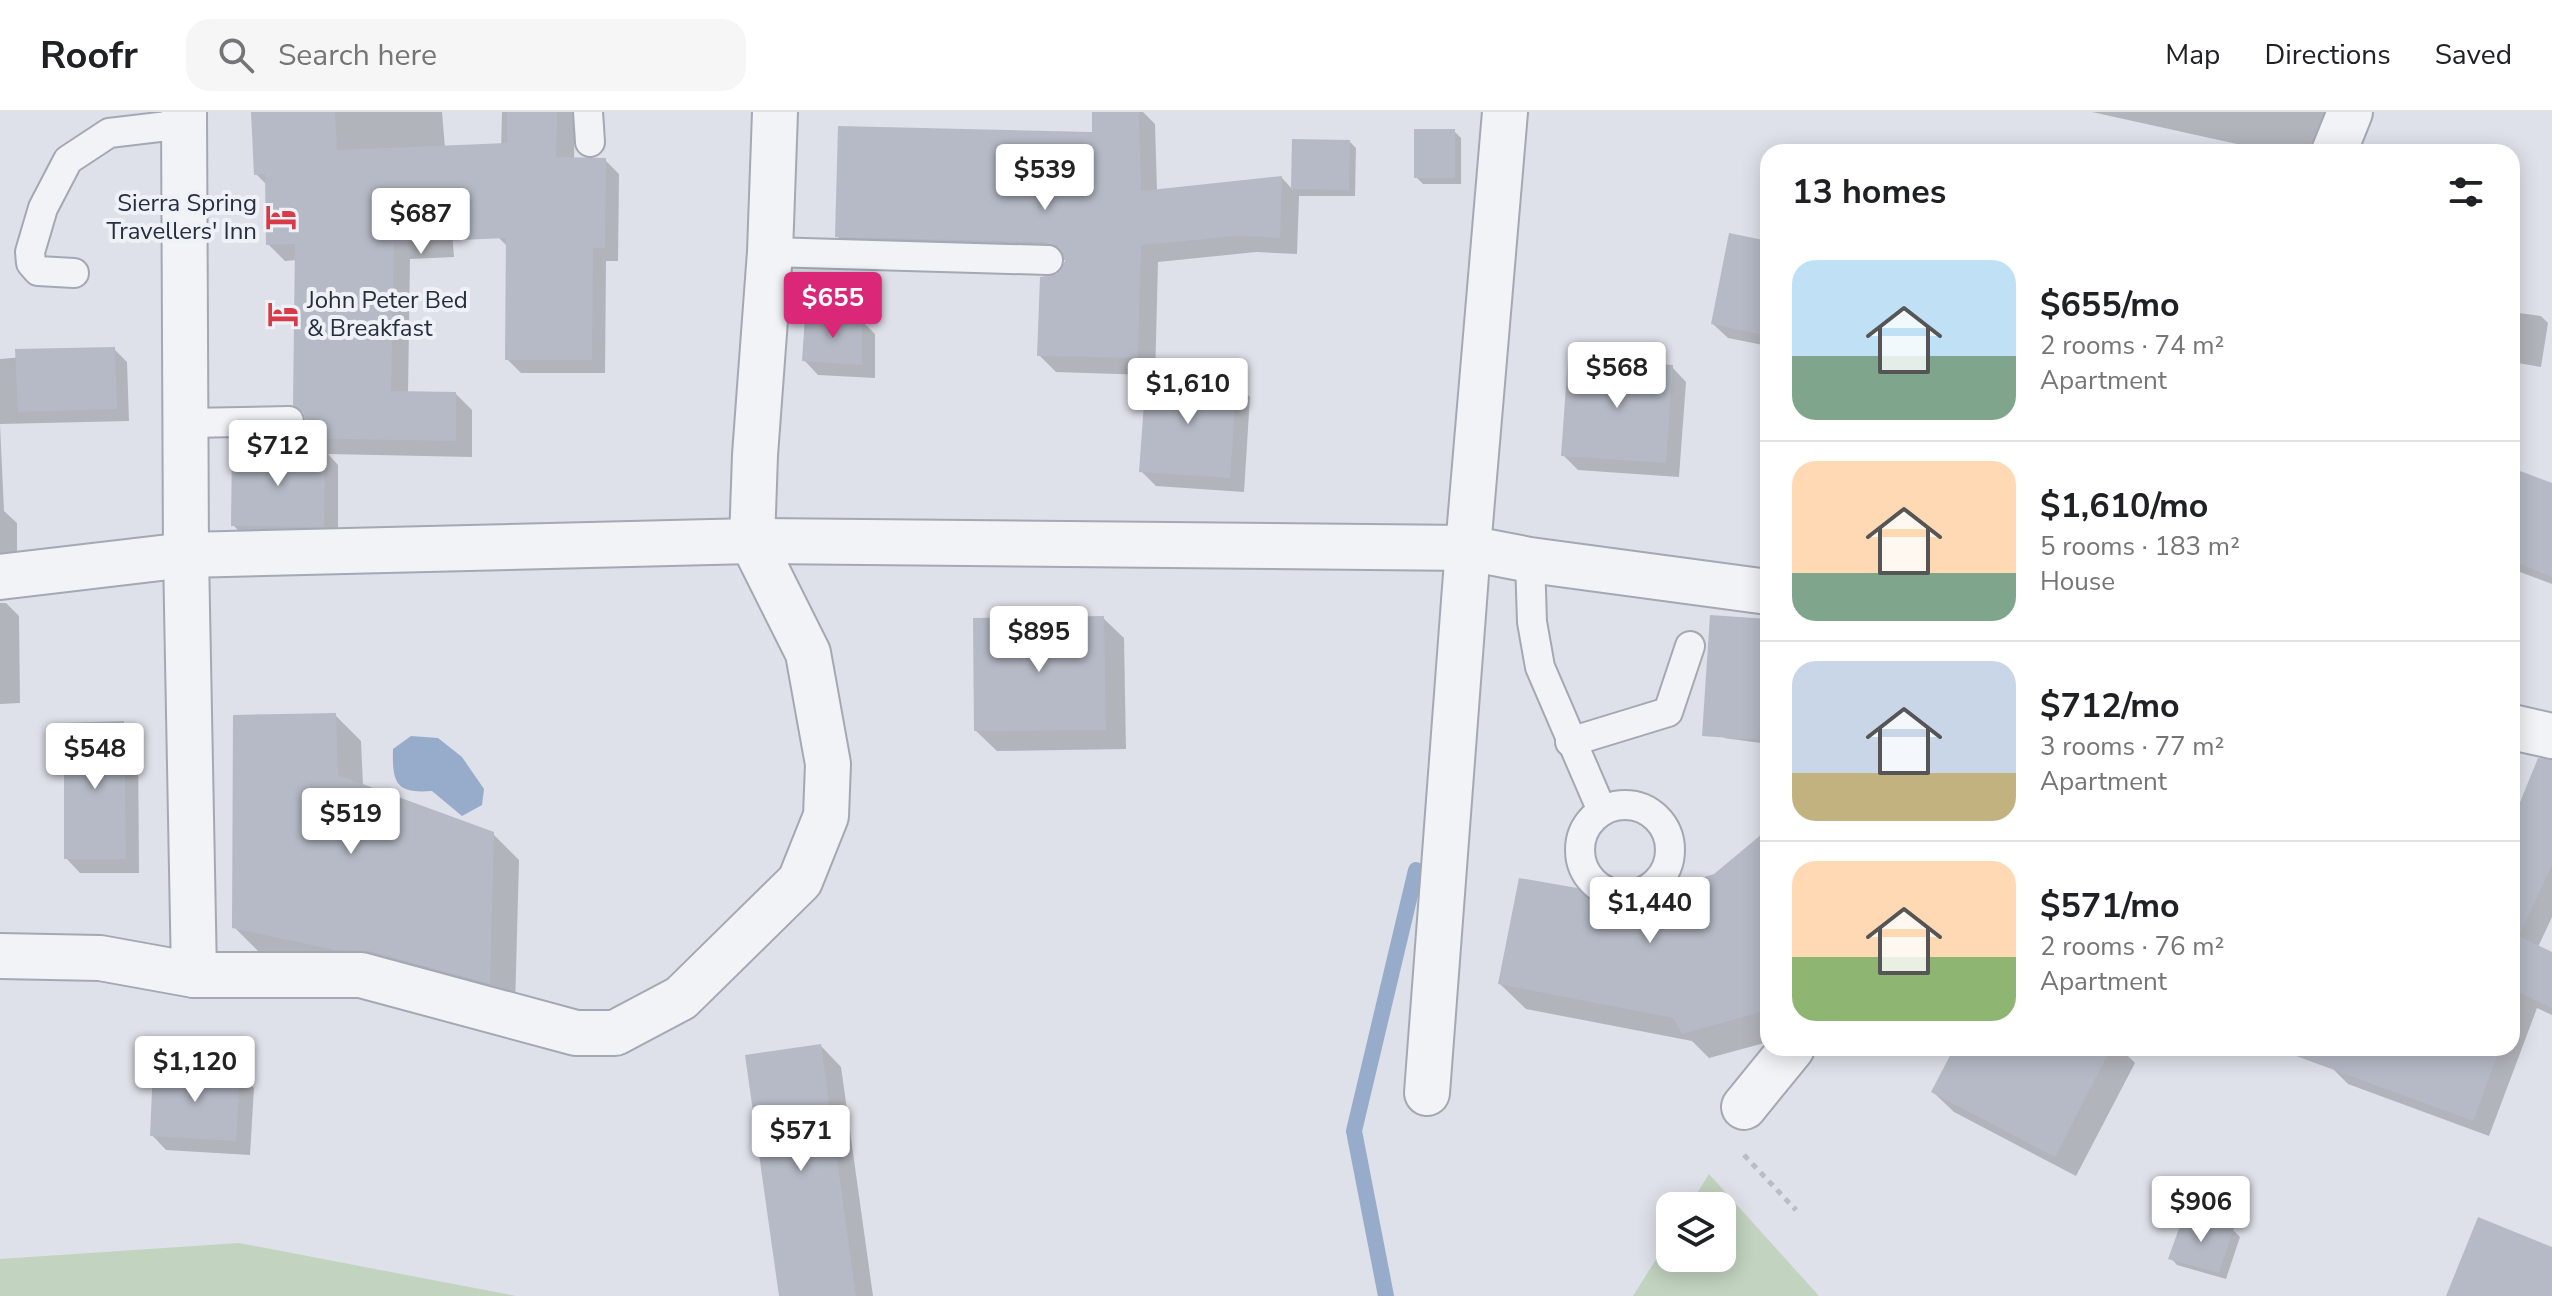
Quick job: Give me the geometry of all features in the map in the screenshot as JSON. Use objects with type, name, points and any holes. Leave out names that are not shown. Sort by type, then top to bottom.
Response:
[{"type":"street","points":[[0,956],[100,958],[194,975],[361,975],[576,1033],[615,1033],[681,998],[800,881],[826,816],[828,764],[808,653],[752,541],[770,252],[775,112]]},
{"type":"street","points":[[1427,1093],[1505,112]]},
{"type":"street","points":[[2337,144],[2350,112]]},
{"type":"street","points":[[184,118],[186,555],[194,975]]},
{"type":"street","points":[[0,577],[186,555],[752,541],[1468,548],[1530,560],[1760,591]]},
{"type":"street","points":[[2520,729],[2552,736]]},
{"type":"street","points":[[1744,1107],[1785,1056]]},
{"type":"lane","points":[[588,112],[590,142]]},
{"type":"lane","points":[[74,273],[38,271],[31,263],[30,252],[43,208],[68,160],[109,133],[184,118]]},
{"type":"lane","points":[[770,252],[1048,260]]},
{"type":"lane","points":[[186,423],[289,421]]},
{"type":"lane","points":[[1530,560],[1532,622],[1540,667],[1602,811]]},
{"type":"lane","points":[[1570,742],[1668,712],[1690,646]]},
{"type":"path","points":[[1744,1107],[1725,1134],[1796,1210]]},
{"type":"green space","points":[[1709,1174],[1725,1192],[1698,1192]]},
{"type":"green space","points":[[1736,1204],[1819,1296],[1633,1296],[1656,1259],[1656,1272],[1736,1272]]},
{"type":"green space","points":[[239,1243],[516,1296],[0,1296],[0,1259]]},
{"type":"water","points":[[411,736],[438,738],[462,757],[484,789],[482,805],[462,816],[432,791],[411,790],[399,784],[395,778],[393,749]]},
{"type":"building","points":[[251,112],[335,112],[337,150],[507,143],[507,112],[557,112],[556,157],[606,158],[605,248],[593,248],[592,360],[505,360],[506,238],[394,243],[391,391],[456,392],[456,441],[292,438],[303,430],[306,421],[303,412],[293,405],[295,244],[266,245],[265,174],[254,175]]},
{"type":"building","points":[[1092,112],[1139,112],[1141,191],[1282,176],[1280,238],[1238,236],[1141,245],[1138,358],[1037,356],[1040,277],[1057,274],[1065,261],[1056,245],[1041,242],[835,237],[838,126],[1092,132]]},
{"type":"building","points":[[1414,129],[1455,129],[1455,178],[1414,178]]},
{"type":"building","points":[[1292,139],[1350,140],[1349,190],[1291,189]]},
{"type":"building","points":[[1729,233],[1760,239],[1760,334],[1711,324]]},
{"type":"building","points":[[805,316],[862,318],[862,365],[802,361]]},
{"type":"building","points":[[115,347],[117,409],[18,412],[15,349]]},
{"type":"building","points":[[1568,358],[1673,365],[1666,463],[1561,456]]},
{"type":"building","points":[[1146,375],[1237,381],[1230,478],[1139,472]]},
{"type":"building","points":[[232,448],[325,449],[324,527],[231,526]]},
{"type":"building","points":[[2520,471],[2552,483],[2552,577],[2520,564]]},
{"type":"building","points":[[1710,615],[1760,618],[1759,740],[1702,736]]},
{"type":"building","points":[[1104,616],[1106,730],[974,731],[973,618]]},
{"type":"building","points":[[336,713],[338,775],[494,832],[490,984],[368,951],[335,950],[232,928],[233,715]]},
{"type":"building","points":[[124,721],[126,859],[64,859],[64,723]]},
{"type":"building","points":[[2538,758],[2552,760],[2552,865],[2520,934],[2520,802]]},
{"type":"building","points":[[1760,836],[1760,1012],[1682,1034],[1673,1018],[1498,984],[1519,878],[1635,898],[1714,874]]},
{"type":"building","points":[[2520,936],[2552,952],[2552,1008],[2520,993]]},
{"type":"building","points":[[821,1044],[856,1296],[779,1296],[745,1055]]},
{"type":"building","points":[[1950,1056],[2107,1056],[2055,1157],[1931,1092]]},
{"type":"building","points":[[2296,1056],[2497,1056],[2473,1121]]},
{"type":"building","points":[[153,1068],[240,1072],[236,1141],[150,1136]]},
{"type":"building","points":[[2184,1215],[2234,1228],[2219,1273],[2168,1259]]},
{"type":"building","points":[[2478,1217],[2552,1247],[2552,1296],[2446,1296]]},
{"type":"waterway","points":[[1386,1296],[1354,1131],[1416,870]]},
{"type":"place","name":"Sierra Spring Travellers' Inn","points":[[281,217]]},
{"type":"place","name":"John Peter Bed & Breakfast","points":[[283,314]]}]
